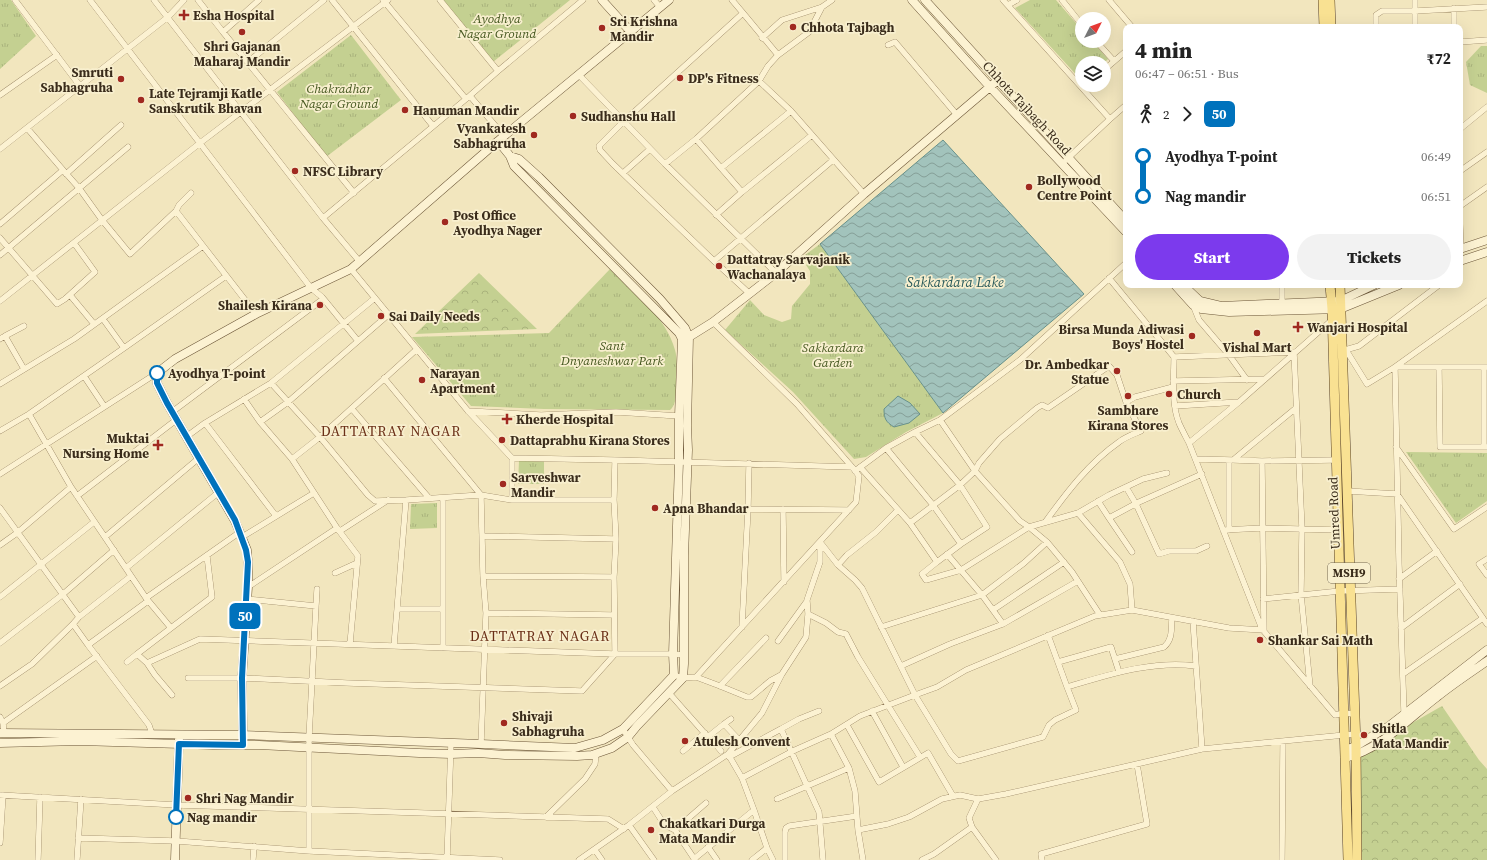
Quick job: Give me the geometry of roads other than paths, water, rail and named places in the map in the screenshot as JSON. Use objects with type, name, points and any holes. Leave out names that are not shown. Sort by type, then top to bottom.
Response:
[{"type":"main road","points":[[602,0],[630,31]]},
{"type":"main road","points":[[243,745],[242,678],[246,599],[248,587],[248,562],[246,550],[235,520],[176,420],[157,383],[157,373],[175,359],[256,314],[351,269],[501,139],[669,0]]},
{"type":"main road","name":"Chhota Tajbagh Road","points":[[912,0],[990,87],[1123,229]]},
{"type":"main road","name":"Chhota Tajbagh Road","points":[[925,0],[1123,218]]},
{"type":"main road","points":[[1324,24],[1323,14],[1327,1]]},
{"type":"main road","points":[[1327,1],[1330,24]]},
{"type":"main road","points":[[686,338],[713,322],[776,273],[864,194],[998,80]]},
{"type":"main road","points":[[501,139],[514,166],[607,252],[686,338]]},
{"type":"main road","points":[[1463,247],[1487,240]]},
{"type":"main road","points":[[1463,260],[1487,252]]},
{"type":"main road","points":[[1178,288],[1193,305],[1200,309],[1229,312],[1336,305],[1390,288]]},
{"type":"main road","points":[[1186,288],[1200,301],[1221,306],[1282,304],[1336,305],[1368,288]]},
{"type":"main road","points":[[1331,288],[1336,305]]},
{"type":"main road","name":"Umred Road","points":[[1339,288],[1336,305],[1336,320],[1340,351],[1347,491],[1356,751],[1357,860]]},
{"type":"main road","points":[[2,733],[242,735],[575,748],[603,740],[623,729],[674,675],[673,654],[686,426],[684,383],[686,338]]},
{"type":"main road","points":[[1340,351],[1336,460],[1348,860]]},
{"type":"main road","points":[[0,742],[80,741],[309,747],[451,754],[478,753],[578,756],[596,754],[612,748],[628,737],[683,678],[683,462],[679,416],[684,383]]},
{"type":"main road","points":[[1356,751],[1487,650]]},
{"type":"main road","points":[[1345,754],[1374,746],[1437,696],[1487,661]]},
{"type":"main road","points":[[1342,676],[1353,676]]},
{"type":"main road","points":[[175,860],[180,735]]},
{"type":"main road","points":[[1346,827],[1357,826]]},
{"type":"street","points":[[90,0],[311,288],[323,299],[358,341]]},
{"type":"street","points":[[154,0],[168,16],[240,112],[360,262]]},
{"type":"street","points":[[0,149],[168,16],[184,0]]},
{"type":"street","points":[[198,0],[354,194]]},
{"type":"street","points":[[223,32],[258,0]]},
{"type":"street","points":[[248,62],[324,0]]},
{"type":"street","points":[[332,0],[433,126]]},
{"type":"street","points":[[440,0],[498,71]]},
{"type":"street","points":[[324,218],[583,0]]},
{"type":"street","points":[[654,0],[660,7]]},
{"type":"street","points":[[732,0],[762,38],[778,55]]},
{"type":"street","points":[[762,38],[782,20],[822,7],[832,0]]},
{"type":"street","points":[[1003,0],[1075,76]]},
{"type":"street","points":[[1008,5],[1017,0]]},
{"type":"street","points":[[1062,0],[1075,16]]},
{"type":"street","points":[[1110,0],[1130,24]]},
{"type":"street","points":[[1415,0],[1415,24]]},
{"type":"street","points":[[19,1],[80,86]]},
{"type":"street","points":[[0,301],[200,143],[385,1],[468,97],[501,139]]},
{"type":"street","points":[[665,164],[696,139],[759,81],[768,66],[778,55],[809,32],[822,7]]},
{"type":"street","points":[[1376,24],[1376,15],[1382,11],[1415,11],[1487,7]]},
{"type":"street","points":[[1454,8],[1454,24]]},
{"type":"street","points":[[743,13],[623,122],[599,146],[600,150],[623,173],[750,294]]},
{"type":"street","points":[[1463,42],[1487,40]]},
{"type":"street","points":[[888,45],[894,42],[957,115]]},
{"type":"street","points":[[1102,48],[1114,62]]},
{"type":"street","points":[[1111,64],[1123,54]]},
{"type":"street","points":[[0,95],[57,55]]},
{"type":"street","points":[[579,75],[623,122],[776,273]]},
{"type":"street","points":[[759,81],[791,111],[864,194]]},
{"type":"street","points":[[1089,92],[1110,119]]},
{"type":"street","points":[[1463,127],[1487,107]]},
{"type":"street","points":[[1062,163],[1123,108]]},
{"type":"street","points":[[721,168],[791,111]]},
{"type":"street","points":[[0,224],[121,124]]},
{"type":"street","points":[[27,128],[64,172],[80,188],[102,220],[130,254],[176,211],[179,205],[191,193]]},
{"type":"street","points":[[716,215],[812,135]]},
{"type":"street","points":[[696,139],[742,192]]},
{"type":"street","points":[[0,255],[128,147]]},
{"type":"street","points":[[623,173],[650,149]]},
{"type":"street","points":[[1463,169],[1487,152]]},
{"type":"street","points":[[714,261],[833,160]]},
{"type":"street","points":[[1463,204],[1487,187]]},
{"type":"street","points":[[176,211],[256,314]]},
{"type":"street","points":[[0,238],[57,304],[70,295],[94,272],[74,243]]},
{"type":"street","points":[[0,384],[74,339],[203,246]]},
{"type":"street","points":[[512,458],[749,463],[855,468],[886,448],[940,420],[1020,360],[1123,266]]},
{"type":"street","points":[[351,269],[468,411],[512,458],[512,500]]},
{"type":"street","points":[[0,431],[84,376],[226,276]]},
{"type":"street","points":[[1109,278],[1174,357],[1173,387],[1175,406],[1180,424],[1226,530],[1264,630],[1335,715],[1344,713],[1354,714]]},
{"type":"street","points":[[1282,288],[1282,304]]},
{"type":"street","points":[[1435,288],[1359,346],[1340,351],[1367,384],[1395,367],[1487,301]]},
{"type":"street","points":[[70,295],[94,324]]},
{"type":"street","points":[[186,437],[205,423],[271,383],[375,298]]},
{"type":"street","points":[[172,412],[323,299]]},
{"type":"street","points":[[1193,305],[1199,320],[1229,355],[1247,380]]},
{"type":"street","points":[[260,422],[288,402],[388,315]]},
{"type":"street","points":[[103,319],[124,348]]},
{"type":"street","points":[[1189,443],[1239,402],[1294,352],[1336,320]]},
{"type":"street","points":[[713,322],[797,404],[855,468],[898,510],[910,523],[937,562]]},
{"type":"street","points":[[24,326],[2,338],[24,369]]},
{"type":"street","points":[[292,460],[352,409],[417,348]]},
{"type":"street","points":[[1174,357],[1294,352]]},
{"type":"street","points":[[1294,352],[1302,529],[1301,594],[1310,686]]},
{"type":"street","points":[[910,523],[960,485],[975,471],[979,463],[1000,439],[1037,408],[1042,405],[1048,408],[1109,366],[1116,375],[1126,402],[1141,431],[1120,441],[1090,467],[1068,491],[1046,522]]},
{"type":"street","points":[[1395,367],[1439,367],[1485,367],[1485,447],[1440,446],[1439,367]]},
{"type":"street","points":[[1395,367],[1399,579],[1404,714]]},
{"type":"street","points":[[0,474],[157,373]]},
{"type":"street","points":[[84,376],[104,406]]},
{"type":"street","points":[[384,378],[481,495],[483,576],[486,613],[481,744]]},
{"type":"street","points":[[1174,381],[1265,379]]},
{"type":"street","points":[[271,383],[320,437],[368,495],[375,501],[481,495],[512,500],[614,500]]},
{"type":"street","points":[[1126,402],[1134,397],[1173,387]]},
{"type":"street","points":[[244,399],[260,422],[292,460],[358,556],[350,644]]},
{"type":"street","points":[[1175,406],[1239,402]]},
{"type":"street","points":[[1226,530],[1231,460],[1296,408]]},
{"type":"street","points":[[352,409],[430,498]]},
{"type":"street","points":[[468,411],[541,415],[616,412],[679,416]]},
{"type":"street","points":[[28,414],[71,487],[94,522],[147,599],[171,628]]},
{"type":"street","points":[[77,496],[176,420]]},
{"type":"street","points":[[940,420],[975,471],[1020,521],[1029,526],[1047,542],[1064,562],[1100,615]]},
{"type":"street","points":[[205,423],[276,516]]},
{"type":"street","points":[[915,432],[960,485],[987,527],[947,554],[922,574],[926,580],[961,570],[1029,526],[1078,513],[1143,479],[1167,472]]},
{"type":"street","points":[[1396,447],[1454,529],[1487,507]]},
{"type":"street","points":[[886,448],[933,505],[961,544]]},
{"type":"street","points":[[105,537],[199,458]]},
{"type":"street","points":[[1196,459],[1262,461],[1336,460]]},
{"type":"street","points":[[188,678],[242,678],[313,682],[582,691],[615,654],[615,460]]},
{"type":"street","points":[[1262,461],[1264,630]]},
{"type":"street","points":[[742,627],[749,463]]},
{"type":"street","points":[[696,678],[856,502],[860,476],[855,468]]},
{"type":"street","points":[[1109,518],[1202,474]]},
{"type":"street","points":[[0,545],[17,533],[71,487]]},
{"type":"street","points":[[1126,487],[1136,504],[1159,554],[1169,551],[1196,551],[1207,546]]},
{"type":"street","points":[[1347,491],[1397,494]]},
{"type":"street","points":[[126,568],[219,492]]},
{"type":"street","points":[[88,645],[147,599],[207,556],[314,493]]},
{"type":"street","points":[[1397,494],[1487,624]]},
{"type":"street","points":[[443,498],[443,648]]},
{"type":"street","points":[[248,587],[339,529],[388,500]]},
{"type":"street","points":[[394,646],[406,500]]},
{"type":"street","points":[[1098,502],[1132,552]]},
{"type":"street","points":[[0,508],[79,618]]},
{"type":"street","points":[[748,509],[849,510]]},
{"type":"street","points":[[783,509],[784,582]]},
{"type":"street","points":[[838,565],[847,555],[876,532],[898,510]]},
{"type":"street","points":[[1078,513],[1120,562],[1130,584],[1132,610]]},
{"type":"street","points":[[0,597],[41,566],[94,522]]},
{"type":"street","points":[[1226,530],[1263,528],[1339,530]]},
{"type":"street","points":[[482,536],[616,539]]},
{"type":"street","points":[[820,542],[838,565],[862,588],[916,695],[944,743],[951,754],[958,761],[1043,737],[1049,725],[1055,720],[1076,710],[1048,635]]},
{"type":"street","points":[[778,641],[807,600],[820,562],[820,542]]},
{"type":"street","points":[[881,627],[982,595],[1024,563],[1047,542]]},
{"type":"street","points":[[0,643],[62,595],[114,550]]},
{"type":"street","points":[[1399,579],[1437,550]]},
{"type":"street","points":[[947,554],[982,595],[1003,624]]},
{"type":"street","points":[[127,662],[212,597],[207,556]]},
{"type":"street","points":[[1487,559],[1480,564],[1487,575]]},
{"type":"street","points":[[335,573],[357,562]]},
{"type":"street","points":[[993,610],[1064,562]]},
{"type":"street","points":[[0,686],[32,664],[79,618],[131,576]]},
{"type":"street","points":[[483,576],[614,577]]},
{"type":"street","points":[[901,666],[950,644],[1003,624],[1078,581]]},
{"type":"street","points":[[1401,628],[1460,584]]},
{"type":"street","points":[[309,851],[309,737],[318,589]]},
{"type":"street","points":[[1263,599],[1350,590],[1400,589]]},
{"type":"street","points":[[246,599],[316,606]]},
{"type":"street","points":[[729,755],[739,740],[762,713],[782,674],[806,637],[808,614],[807,600]]},
{"type":"street","points":[[397,609],[442,609]]},
{"type":"street","points":[[742,778],[831,734],[860,716],[937,687],[966,670],[1094,616],[1132,610],[1229,628],[1264,630]]},
{"type":"street","points":[[486,613],[614,614]]},
{"type":"street","points":[[808,614],[826,623],[838,632],[846,634],[858,657],[920,757]]},
{"type":"street","points":[[1115,659],[1164,647],[1169,643],[1171,638],[1172,618]]},
{"type":"street","points":[[1403,674],[1483,618]]},
{"type":"street","points":[[1192,621],[1202,749]]},
{"type":"street","points":[[73,624],[148,725],[152,734]]},
{"type":"street","points":[[720,686],[766,638]]},
{"type":"street","points":[[147,663],[200,639],[244,642],[350,644],[484,650],[684,655]]},
{"type":"street","points":[[1058,662],[1111,647],[1119,672]]},
{"type":"street","points":[[137,654],[147,663],[172,695]]},
{"type":"street","points":[[2,733],[1,720],[97,656]]},
{"type":"street","points":[[1067,687],[1119,672],[1164,665],[1185,664],[1196,666]]},
{"type":"street","points":[[674,675],[683,678],[696,678],[747,697],[751,697],[770,680],[782,674]]},
{"type":"street","points":[[669,693],[721,751]]},
{"type":"street","points":[[579,860],[624,829],[672,791],[729,755],[799,719],[819,711]]},
{"type":"street","points":[[872,711],[903,767]]},
{"type":"street","points":[[684,751],[731,719]]},
{"type":"street","points":[[724,724],[739,740]]},
{"type":"street","points":[[847,725],[879,782],[928,753],[953,796]]},
{"type":"street","points":[[623,729],[633,745],[672,791]]},
{"type":"street","points":[[781,729],[819,812],[824,860]]},
{"type":"street","points":[[831,734],[849,768],[855,791],[858,830],[864,860]]},
{"type":"street","points":[[858,830],[888,824],[909,817],[942,799],[960,794],[978,799],[1006,794],[1202,749],[1355,734]]},
{"type":"street","points":[[1282,860],[1283,741]]},
{"type":"street","points":[[447,859],[450,814],[451,743]]},
{"type":"street","points":[[546,817],[585,779],[595,764],[596,754]]},
{"type":"street","points":[[729,755],[742,778],[767,848],[773,860]]},
{"type":"street","points":[[1042,860],[1041,854],[1148,824],[1137,764]]},
{"type":"street","points":[[777,799],[849,768]]},
{"type":"street","points":[[0,843],[1,795],[176,805],[608,819],[624,829]]},
{"type":"street","points":[[38,860],[40,797]]},
{"type":"street","points":[[978,799],[969,818],[972,827],[996,860]]},
{"type":"street","points":[[77,860],[81,800]]},
{"type":"street","points":[[675,830],[706,803]]},
{"type":"street","points":[[652,807],[662,821],[667,826],[675,830],[695,859],[754,810]]},
{"type":"street","points":[[785,860],[786,828],[819,821],[857,816]]},
{"type":"street","points":[[630,824],[654,860]]},
{"type":"street","points":[[922,860],[934,854],[972,827]]},
{"type":"street","points":[[78,838],[176,841],[254,846],[373,857],[500,860]]},
{"type":"street","points":[[253,860],[254,846]]},
{"type":"street","points":[[708,847],[717,860]]},
{"type":"street","points":[[752,860],[767,848]]},
{"type":"street","points":[[594,850],[602,860]]},
{"type":"water","name":"Sakkardara Lake","points":[[943,140],[1084,294],[943,413],[820,244]]},
{"type":"water","points":[[898,396],[910,403],[920,414],[909,423],[894,427],[886,420],[884,409]]},
{"type":"place","name":"Esha Hospital","points":[[184,15]]},
{"type":"place","name":"Chhota Tajbagh","points":[[793,27]]},
{"type":"place","name":"Sri Krishna Mandir","points":[[602,28]]},
{"type":"place","name":"Shri Gajanan Maharaj Mandir","points":[[242,32]]},
{"type":"place","name":"DP's Fitness","points":[[680,78]]},
{"type":"place","name":"Smruti Sabhagruha","points":[[121,79]]},
{"type":"place","name":"Late Tejramji Katle Sanskrutik Bhavan","points":[[141,100]]},
{"type":"place","name":"Hanuman Mandir","points":[[405,110]]},
{"type":"place","name":"Sudhanshu Hall","points":[[573,116]]},
{"type":"place","name":"Vyankatesh Sabhagruha","points":[[534,135]]},
{"type":"place","name":"NFSC Library","points":[[295,171]]},
{"type":"place","name":"Bollywood Centre Point","points":[[1029,187]]},
{"type":"place","name":"Post Office Ayodhya Nager","points":[[445,222]]},
{"type":"place","name":"Dattatray Sarvajanik Wachanalaya","points":[[719,266]]},
{"type":"place","name":"Shailesh Kirana","points":[[320,305]]},
{"type":"place","name":"Sai Daily Needs","points":[[381,316]]},
{"type":"place","name":"Wanjari Hospital","points":[[1298,327]]},
{"type":"place","name":"Vishal Mart","points":[[1257,333]]},
{"type":"place","name":"Birsa Munda Adiwasi Boys' Hostel","points":[[1192,336]]},
{"type":"place","name":"Dr. Ambedkar Statue","points":[[1117,371]]},
{"type":"place","name":"Ayodhya T-point","points":[[157,373]]},
{"type":"place","name":"Narayan Apartment","points":[[422,380]]},
{"type":"place","name":"Church","points":[[1169,394]]},
{"type":"place","name":"Sambhare Kirana Stores","points":[[1128,396]]},
{"type":"place","name":"Kherde Hospital","points":[[507,419]]},
{"type":"place","name":"Dattaprabhu Kirana Stores","points":[[502,440]]},
{"type":"place","name":"Muktai Nursing Home","points":[[158,445]]},
{"type":"place","name":"Sarveshwar Mandir","points":[[503,484]]},
{"type":"place","name":"Apna Bhandar","points":[[655,508]]},
{"type":"place","name":"Shankar Sai Math","points":[[1260,640]]},
{"type":"place","name":"Shivaji Sabhagruha","points":[[504,723]]},
{"type":"place","name":"Shitla Mata Mandir","points":[[1364,735]]},
{"type":"place","name":"Atulesh Convent","points":[[685,741]]},
{"type":"place","name":"Shri Nag Mandir","points":[[188,798]]},
{"type":"place","name":"Nag mandir","points":[[176,817]]},
{"type":"place","name":"Chakatkari Durga Mata Mandir","points":[[651,830]]},
{"type":"district","name":"DATTATRAY NAGAR","points":[[391,431]]},
{"type":"district","name":"DATTATRAY NAGAR","points":[[540,636]]},
{"type":"park label","name":"Ayodhya Nagar Ground","points":[[497,26]]},
{"type":"park label","name":"Chakradhar Nagar Ground","points":[[339,96]]},
{"type":"park label","name":"Sant Dnyaneshwar Park","points":[[612,352]]},
{"type":"park label","name":"Sakkardara Garden","points":[[833,354]]}]
